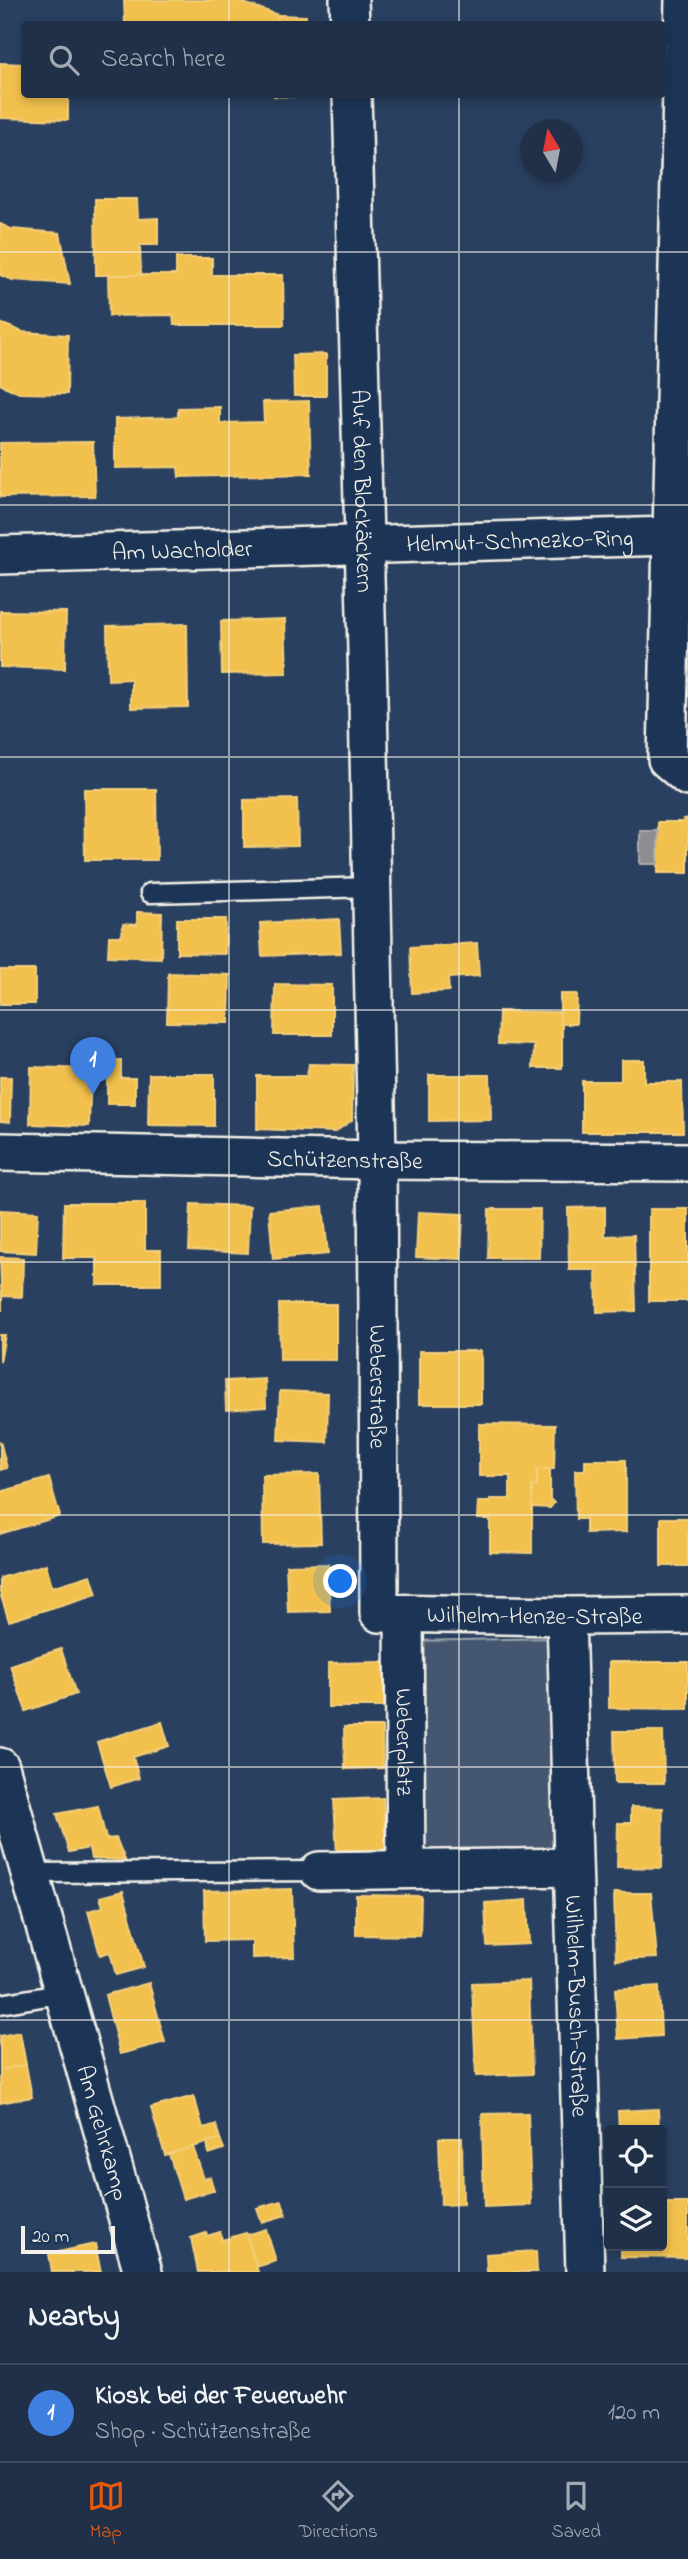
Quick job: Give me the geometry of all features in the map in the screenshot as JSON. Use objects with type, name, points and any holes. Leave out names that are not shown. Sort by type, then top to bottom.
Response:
[{"type":"street","points":[[349,0],[350,21]]},
{"type":"street","points":[[684,0],[667,759],[688,778]]},
{"type":"street","name":"Auf den Blockäckern","points":[[352,98],[365,545],[377,1160]]},
{"type":"street","name":"Helmut-Schmezko-Ring","points":[[365,545],[672,536]]},
{"type":"street","name":"Am Wacholder","points":[[0,555],[365,545]]},
{"type":"street","name":"Schützenstraße","points":[[0,1152],[688,1163]]},
{"type":"street","name":"Weberstraße","points":[[377,1160],[392,1613]]},
{"type":"street","name":"Wilhelm-Henze-Straße","points":[[392,1613],[688,1615]]},
{"type":"street","name":"Weberplatz","points":[[392,1613],[406,1869]]},
{"type":"street","name":"Wilhelm-Busch-Straße","points":[[566,1616],[585,2272]]},
{"type":"street","name":"Am Gehrkamp","points":[[0,1767],[143,2272]]},
{"type":"street","name":"Wilhelm-Busch-Straße","points":[[319,1871],[572,1867]]},
{"type":"lane","points":[[150,892],[372,887]]},
{"type":"lane","points":[[31,1874],[319,1871]]},
{"type":"lane","points":[[0,2004],[65,1993]]},
{"type":"shaded area","points":[[553,1638],[557,1857],[420,1859],[416,1641]]},
{"type":"building: Homes","points":[[124,0],[235,0],[278,15],[277,21],[125,21]]},
{"type":"building: Homes","points":[[278,15],[306,16],[305,21],[277,21]]},
{"type":"building: Homes","points":[[0,63],[21,64],[21,98],[68,98],[68,120],[0,118]]},
{"type":"building: Homes","points":[[95,199],[137,199],[138,219],[158,218],[158,245],[140,245],[141,275],[96,275]]},
{"type":"building: Homes","points":[[0,224],[11,229],[60,233],[70,284],[13,280],[0,275]]},
{"type":"building: Homes","points":[[176,258],[212,258],[212,275],[283,275],[284,325],[174,325],[173,315],[109,316],[108,275],[176,275]]},
{"type":"building: Homes","points":[[0,323],[23,332],[68,335],[67,394],[19,393],[0,384]]},
{"type":"building: Homes","points":[[326,354],[326,396],[294,396],[293,355]]},
{"type":"building: Homes","points":[[309,401],[311,474],[179,477],[178,467],[115,468],[115,419],[178,417],[178,408],[220,407],[220,423],[264,422],[263,402]]},
{"type":"building: Homes","points":[[93,442],[95,496],[0,497],[0,443]]},
{"type":"building: Homes","points":[[0,611],[66,612],[65,669],[0,667]]},
{"type":"building: Homes","points":[[285,619],[287,673],[222,674],[221,621]]},
{"type":"building: Homes","points":[[187,624],[188,707],[131,708],[131,679],[108,680],[107,626]]},
{"type":"building: Homes","points":[[84,789],[156,789],[157,860],[85,860]]},
{"type":"building: Homes","points":[[297,799],[298,846],[244,847],[244,800]]},
{"type":"building: Homes","points":[[683,819],[688,819],[688,873],[658,873],[658,822],[684,822]]},
{"type":"building: Homes","points":[[137,912],[162,913],[161,958],[108,956],[109,936],[122,936],[123,924],[137,925]]},
{"type":"building: Homes","points":[[177,919],[226,919],[225,954],[177,953]]},
{"type":"building: Homes","points":[[339,919],[341,953],[262,956],[260,923]]},
{"type":"building: Homes","points":[[477,943],[479,976],[448,978],[449,991],[412,993],[410,947]]},
{"type":"building: Homes","points":[[0,970],[35,970],[35,1004],[0,1004]]},
{"type":"building: Homes","points":[[168,973],[230,975],[229,1023],[167,1022]]},
{"type":"building: Homes","points":[[275,984],[332,985],[332,1035],[274,1035]]},
{"type":"building: Homes","points":[[560,994],[577,994],[576,1024],[560,1024]]},
{"type":"building: Homes","points":[[499,1011],[560,1012],[562,1068],[533,1068],[534,1045],[498,1044]]},
{"type":"building: Homes","points":[[621,1060],[644,1060],[644,1082],[682,1082],[683,1132],[582,1132],[582,1081],[621,1081]]},
{"type":"building: Homes","points":[[107,1061],[121,1061],[121,1078],[135,1078],[135,1104],[107,1104]]},
{"type":"building: Homes","points":[[309,1064],[353,1065],[352,1120],[335,1132],[257,1129],[257,1076],[307,1076]]},
{"type":"building: Homes","points":[[31,1067],[91,1069],[89,1126],[30,1124]]},
{"type":"building: Homes","points":[[149,1074],[214,1074],[214,1126],[148,1125]]},
{"type":"building: Homes","points":[[429,1075],[490,1075],[491,1120],[429,1121]]},
{"type":"building: Homes","points":[[0,1077],[11,1077],[10,1122],[0,1121]]},
{"type":"building: Homes","points":[[64,1203],[145,1203],[145,1250],[161,1250],[161,1285],[97,1285],[97,1258],[63,1258]]},
{"type":"building: Homes","points":[[191,1204],[250,1206],[248,1253],[189,1250]]},
{"type":"building: Homes","points":[[323,1206],[328,1254],[273,1259],[269,1211]]},
{"type":"building: Homes","points":[[605,1207],[605,1236],[634,1235],[636,1311],[597,1312],[596,1270],[569,1270],[568,1208]]},
{"type":"building: Homes","points":[[489,1209],[540,1209],[539,1258],[488,1258]]},
{"type":"building: Homes","points":[[649,1209],[688,1209],[688,1301],[649,1301]]},
{"type":"building: Homes","points":[[0,1210],[38,1212],[36,1253],[0,1251]]},
{"type":"building: Homes","points":[[418,1212],[463,1214],[461,1259],[416,1257]]},
{"type":"building: Homes","points":[[0,1257],[23,1258],[22,1297],[2,1296],[2,1311]]},
{"type":"building: Homes","points":[[279,1304],[336,1304],[336,1360],[280,1360]]},
{"type":"building: Homes","points":[[0,1335],[5,1335],[0,1362]]},
{"type":"building: Homes","points":[[419,1351],[481,1351],[481,1404],[419,1404]]},
{"type":"building: Homes","points":[[265,1379],[266,1407],[226,1410],[225,1381]]},
{"type":"building: Homes","points":[[280,1391],[328,1393],[327,1442],[278,1440]]},
{"type":"building: Homes","points":[[479,1424],[555,1425],[554,1469],[537,1469],[537,1486],[532,1486],[532,1553],[490,1552],[490,1519],[477,1519],[478,1502],[510,1499],[510,1476],[479,1476]]},
{"type":"building: Homes","points":[[0,1441],[7,1468],[0,1470]]},
{"type":"building: Homes","points":[[585,1460],[626,1460],[626,1532],[586,1533],[586,1519],[576,1519],[575,1470],[585,1470]]},
{"type":"building: Homes","points":[[537,1469],[550,1469],[550,1499],[554,1503],[550,1508],[532,1507],[532,1486],[537,1486]]},
{"type":"building: Homes","points":[[319,1474],[321,1543],[263,1544],[262,1475]]},
{"type":"building: Homes","points":[[49,1478],[60,1516],[0,1534],[0,1492]]},
{"type":"building: Homes","points":[[661,1518],[688,1518],[688,1566],[661,1566]]},
{"type":"building: Homes","points":[[46,1564],[52,1587],[91,1575],[97,1594],[9,1621],[0,1593],[0,1578]]},
{"type":"building: Homes","points":[[328,1564],[330,1611],[288,1612],[286,1565]]},
{"type":"building: Homes","points":[[61,1649],[76,1694],[26,1711],[10,1665]]},
{"type":"building: Homes","points":[[384,1662],[384,1707],[328,1707],[328,1663]]},
{"type":"building: Homes","points":[[609,1662],[688,1662],[688,1709],[609,1708]]},
{"type":"building: Homes","points":[[162,1722],[169,1746],[133,1757],[139,1778],[111,1787],[97,1742]]},
{"type":"building: Homes","points":[[344,1727],[382,1727],[383,1768],[345,1769]]},
{"type":"building: Homes","points":[[614,1731],[663,1731],[664,1783],[615,1783]]},
{"type":"building: Homes","points":[[383,1798],[386,1853],[337,1855],[334,1800]]},
{"type":"building: Homes","points":[[98,1806],[106,1839],[116,1838],[125,1860],[91,1859],[89,1848],[69,1852],[57,1814]]},
{"type":"building: Homes","points":[[631,1807],[663,1808],[662,1868],[617,1867],[618,1823],[631,1823]]},
{"type":"building: Homes","points":[[292,1889],[294,1957],[252,1958],[252,1940],[205,1941],[204,1891]]},
{"type":"building: Homes","points":[[123,1891],[144,1967],[116,1975],[110,1952],[100,1955],[88,1911],[103,1907],[100,1897]]},
{"type":"building: Homes","points":[[614,1893],[651,1893],[657,1958],[616,1960]]},
{"type":"building: Homes","points":[[356,1895],[421,1896],[420,1936],[356,1935]]},
{"type":"building: Homes","points":[[527,1900],[529,1944],[487,1946],[485,1903]]},
{"type":"building: Homes","points":[[529,1981],[532,2074],[476,2076],[472,1983]]},
{"type":"building: Homes","points":[[149,1983],[165,2042],[120,2054],[105,1995]]},
{"type":"building: Homes","points":[[659,1986],[661,2036],[618,2039],[615,1989]]},
{"type":"building: Homes","points":[[20,2032],[26,2065],[0,2070],[0,2036]]},
{"type":"building: Homes","points":[[26,2065],[32,2097],[0,2103],[0,2070]]},
{"type":"building: Homes","points":[[194,2096],[203,2128],[216,2125],[220,2139],[165,2155],[151,2108]]},
{"type":"building: Homes","points":[[658,2109],[659,2125],[619,2125],[618,2111]]},
{"type":"building: Homes","points":[[528,2113],[531,2205],[484,2207],[482,2114]]},
{"type":"building: Homes","points":[[439,2138],[462,2138],[463,2204],[441,2205]]},
{"type":"building: Homes","points":[[220,2139],[224,2149],[209,2154],[207,2142]]},
{"type":"building: Homes","points":[[193,2147],[204,2179],[210,2177],[214,2190],[183,2199],[169,2154]]},
{"type":"building: Homes","points":[[282,2201],[286,2215],[262,2222],[257,2208]]},
{"type":"building: Homes","points":[[667,2203],[688,2203],[688,2258],[621,2257],[621,2251],[667,2251]]},
{"type":"building: Homes","points":[[266,2229],[276,2261],[256,2267],[247,2235]]},
{"type":"building: Homes","points":[[220,2232],[222,2240],[246,2233],[258,2272],[198,2272],[191,2238]]},
{"type":"building: Homes","points":[[95,2244],[101,2272],[52,2272],[49,2254]]},
{"type":"building: Homes","points":[[536,2251],[537,2272],[487,2272],[486,2254]]},
{"type":"building: Industry","points":[[640,831],[658,831],[658,864],[640,864]]},
{"type":"place","name":"Kiosk bei der Feuerwehr","points":[[93,1095]]}]
